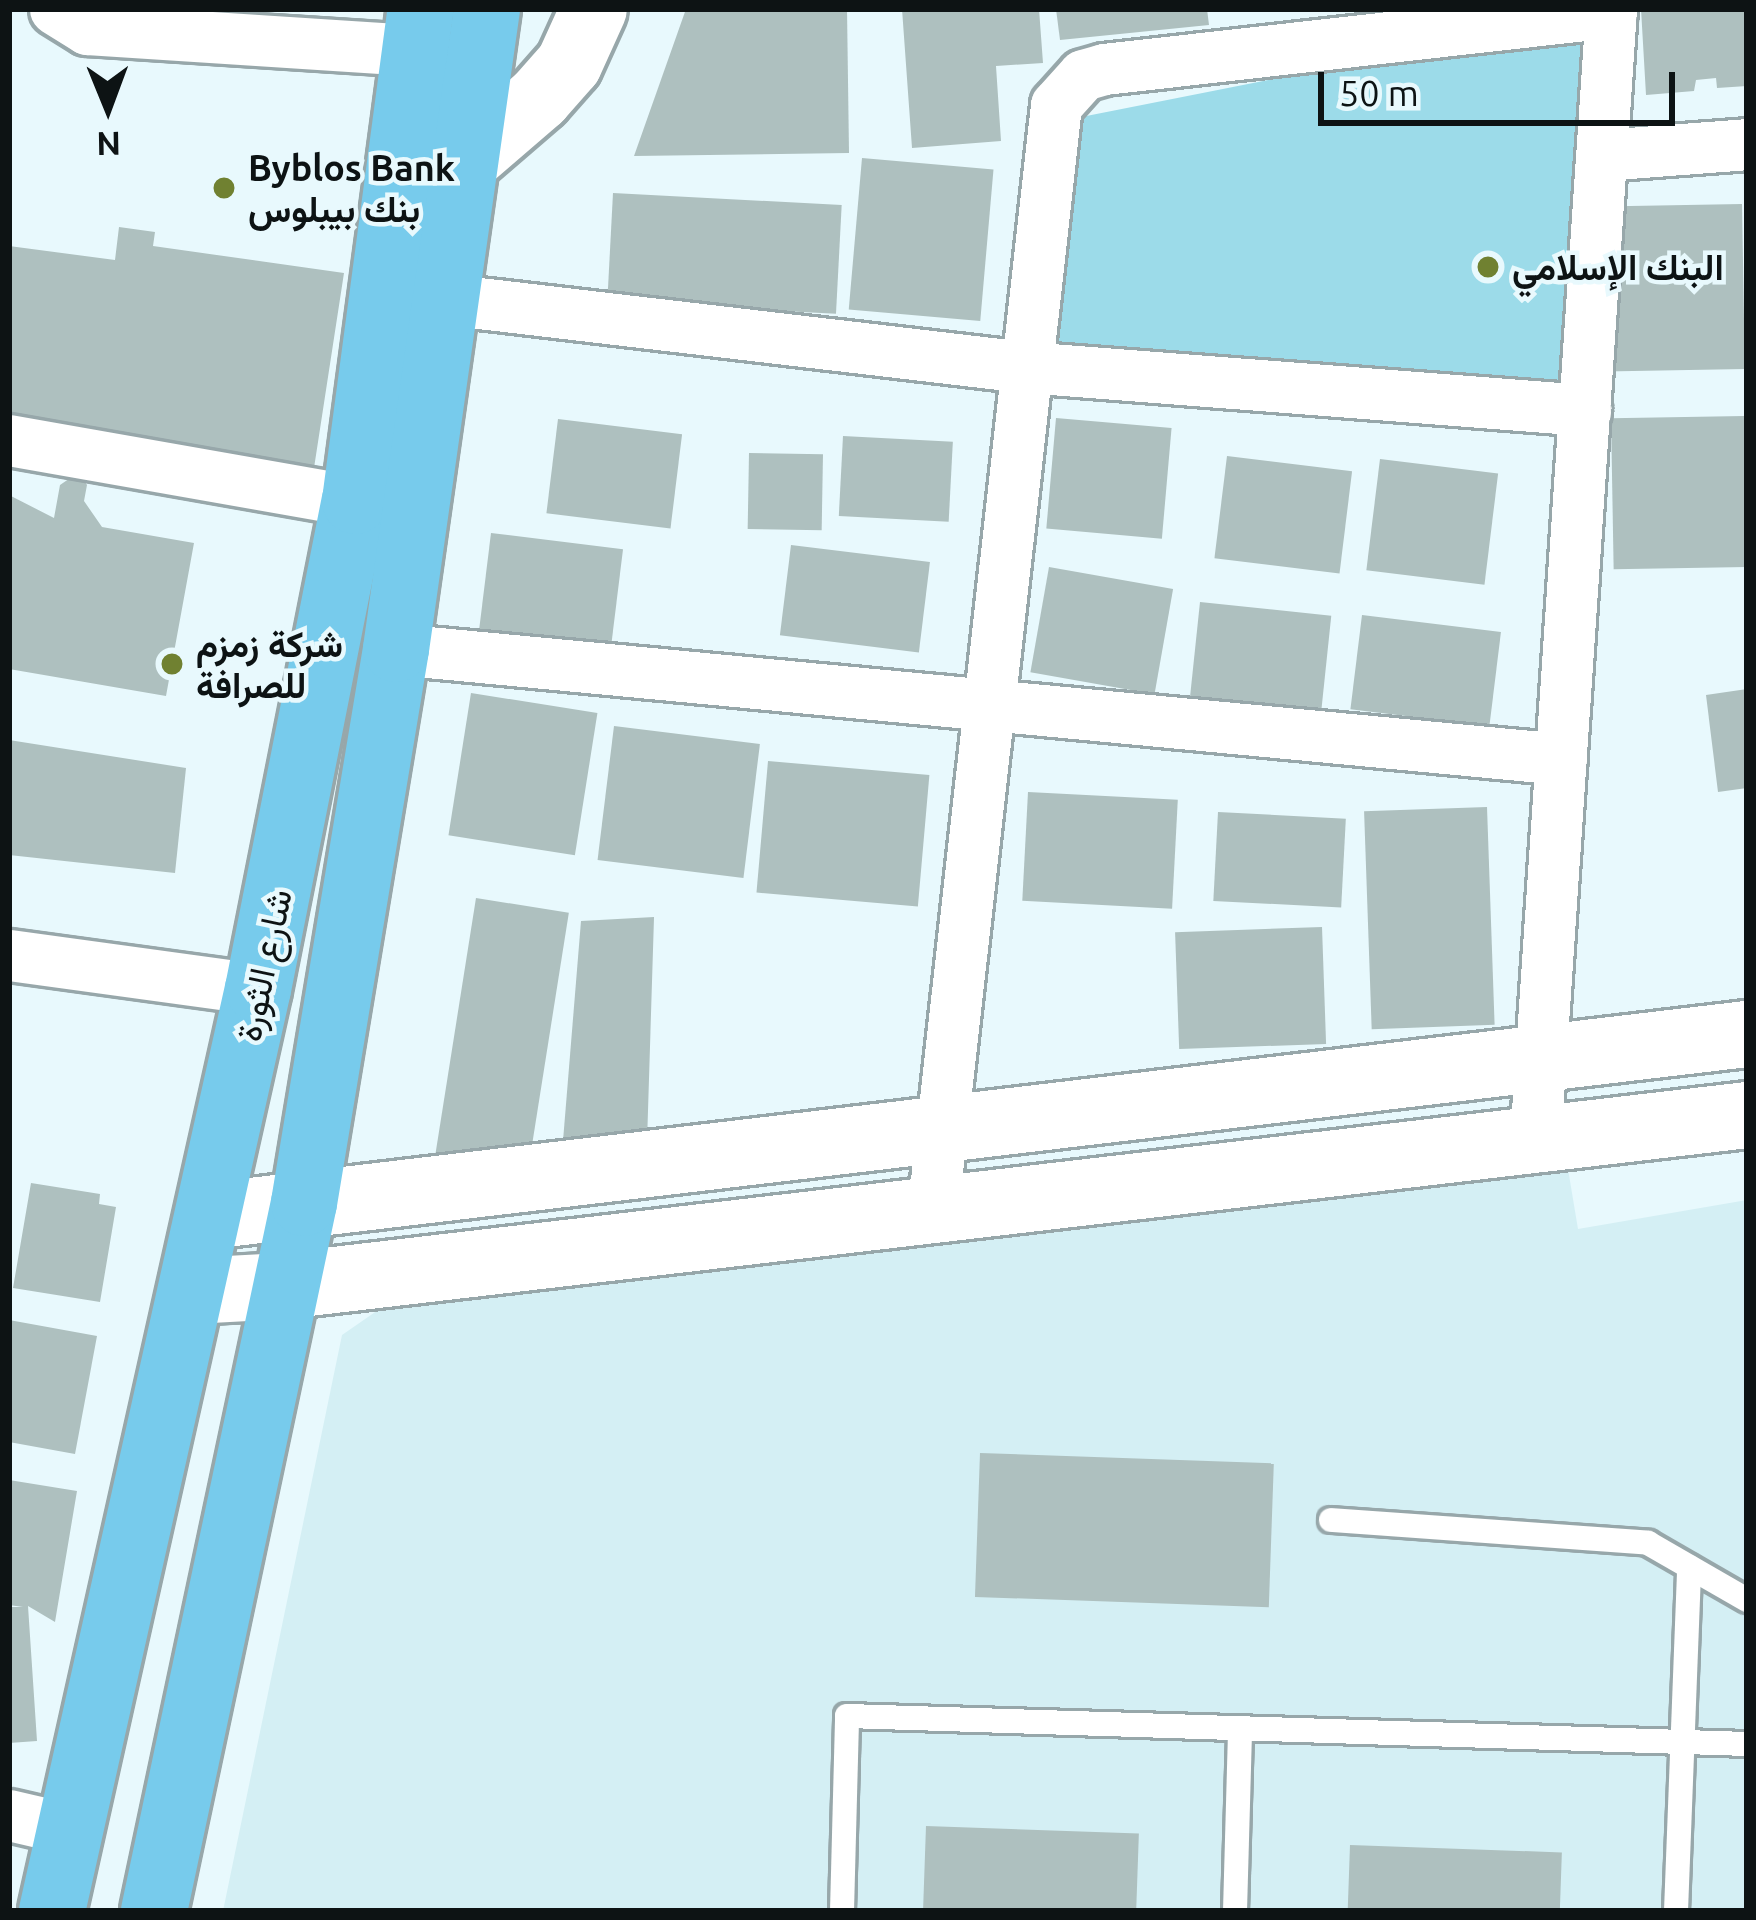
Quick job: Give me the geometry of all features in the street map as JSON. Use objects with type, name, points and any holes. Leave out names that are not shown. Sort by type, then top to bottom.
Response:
[{"type":"main road","points":[[154,1911],[304,1203],[396,649],[487,9]]},
{"type":"main road","name":"شارع الثورة","points":[[52,1911],[39,1822],[192,1291],[258,989],[355,501],[418,29]]},
{"type":"street","points":[[55,9],[87,29],[418,29]]},
{"type":"street","points":[[466,160],[539,98],[569,64],[594,9]]},
{"type":"street","points":[[933,1208],[992,707],[1051,123],[1066,89],[1082,76],[1104,69],[1611,11],[1535,1141]]},
{"type":"street","points":[[1602,154],[1747,143]]},
{"type":"street","points":[[445,299],[1025,367],[1585,410]]},
{"type":"street","points":[[9,440],[355,501]]},
{"type":"street","points":[[396,649],[1561,759]]},
{"type":"street","points":[[9,955],[258,989]]},
{"type":"street","points":[[209,1216],[1747,1034]]},
{"type":"street","points":[[192,1291],[283,1286],[1747,1115]]},
{"type":"lane","points":[[1331,1520],[1648,1543],[1747,1600]]},
{"type":"lane","points":[[1676,1911],[1689,1567]]},
{"type":"lane","points":[[842,1911],[847,1716],[1747,1744]]},
{"type":"lane","points":[[1235,1911],[1240,1729]]},
{"type":"shaded area","points":[[1611,12],[1585,410],[1025,367],[1051,123]]},
{"type":"shaded area","points":[[1567,1163],[1578,1229],[1747,1200],[1747,1911],[223,1911],[342,1335],[381,1308]]},
{"type":"building","points":[[686,9],[847,9],[849,153],[634,156]]},
{"type":"building","points":[[902,9],[1039,9],[1043,63],[996,66],[1001,141],[912,148]]},
{"type":"building","points":[[1056,9],[1207,9],[1209,25],[1060,40]]},
{"type":"building","points":[[1641,9],[1747,9],[1747,86],[1717,88],[1716,78],[1696,80],[1694,91],[1646,95]]},
{"type":"building","points":[[862,158],[993,170],[980,321],[849,309]]},
{"type":"building","points":[[613,193],[842,205],[836,314],[607,302]]},
{"type":"building","points":[[1742,204],[1745,369],[1605,371],[1602,206]]},
{"type":"building","points":[[119,227],[155,232],[153,246],[344,273],[312,481],[89,450],[91,426],[9,414],[9,246],[115,260]]},
{"type":"building","points":[[1744,416],[1747,567],[1614,569],[1611,418]]},
{"type":"building","points":[[1056,418],[1172,428],[1162,539],[1046,529]]},
{"type":"building","points":[[558,419],[682,434],[670,529],[546,513]]},
{"type":"building","points":[[843,436],[953,442],[949,522],[839,516]]},
{"type":"building","points":[[749,453],[823,454],[822,530],[748,529]]},
{"type":"building","points":[[1227,456],[1352,471],[1340,574],[1214,558]]},
{"type":"building","points":[[1380,459],[1498,474],[1484,585],[1366,570]]},
{"type":"building","points":[[79,472],[87,485],[84,501],[102,527],[194,543],[166,696],[9,669],[9,495],[54,518],[60,485]]},
{"type":"building","points":[[491,533],[623,549],[611,649],[479,633]]},
{"type":"building","points":[[791,545],[930,562],[919,652],[780,635]]},
{"type":"building","points":[[1049,567],[1173,589],[1155,694],[1030,672]]},
{"type":"building","points":[[1200,602],[1331,616],[1321,710],[1190,696]]},
{"type":"building","points":[[1362,615],[1501,632],[1489,726],[1350,709]]},
{"type":"building","points":[[1747,689],[1747,788],[1718,792],[1706,695]]},
{"type":"building","points":[[471,693],[597,713],[575,855],[448,835]]},
{"type":"building","points":[[614,726],[760,744],[743,878],[598,860]]},
{"type":"building","points":[[9,740],[186,768],[175,873],[9,855]]},
{"type":"building","points":[[768,761],[929,775],[918,907],[756,892]]},
{"type":"building","points":[[1028,792],[1178,800],[1172,909],[1022,901]]},
{"type":"building","points":[[1487,807],[1495,1025],[1372,1029],[1364,811]]},
{"type":"building","points":[[1218,812],[1346,819],[1341,908],[1213,901]]},
{"type":"building","points":[[476,898],[569,913],[526,1184],[433,1170]]},
{"type":"building","points":[[654,917],[647,1143],[563,1141],[581,921]]},
{"type":"building","points":[[1322,927],[1326,1044],[1179,1049],[1175,932]]},
{"type":"building","points":[[31,1183],[100,1194],[99,1204],[116,1207],[100,1302],[13,1288]]},
{"type":"building","points":[[9,1320],[97,1336],[75,1454],[9,1442]]},
{"type":"building","points":[[980,1453],[1274,1463],[1269,1607],[975,1597]]},
{"type":"building","points":[[9,1480],[77,1491],[55,1622],[28,1606],[37,1741],[9,1743],[9,1607],[23,1607],[9,1605]]},
{"type":"building","points":[[926,1826],[1139,1833],[1136,1911],[923,1911]]},
{"type":"building","points":[[1350,1845],[1562,1852],[1560,1911],[1348,1911]]},
{"type":"place","name":"Byblos Bank بنك بيبلوس","points":[[224,188]]},
{"type":"place","name":"البنك الإسلامي","points":[[1488,267]]},
{"type":"place","name":"شركة زمزم للصرافة","points":[[172,664]]}]
